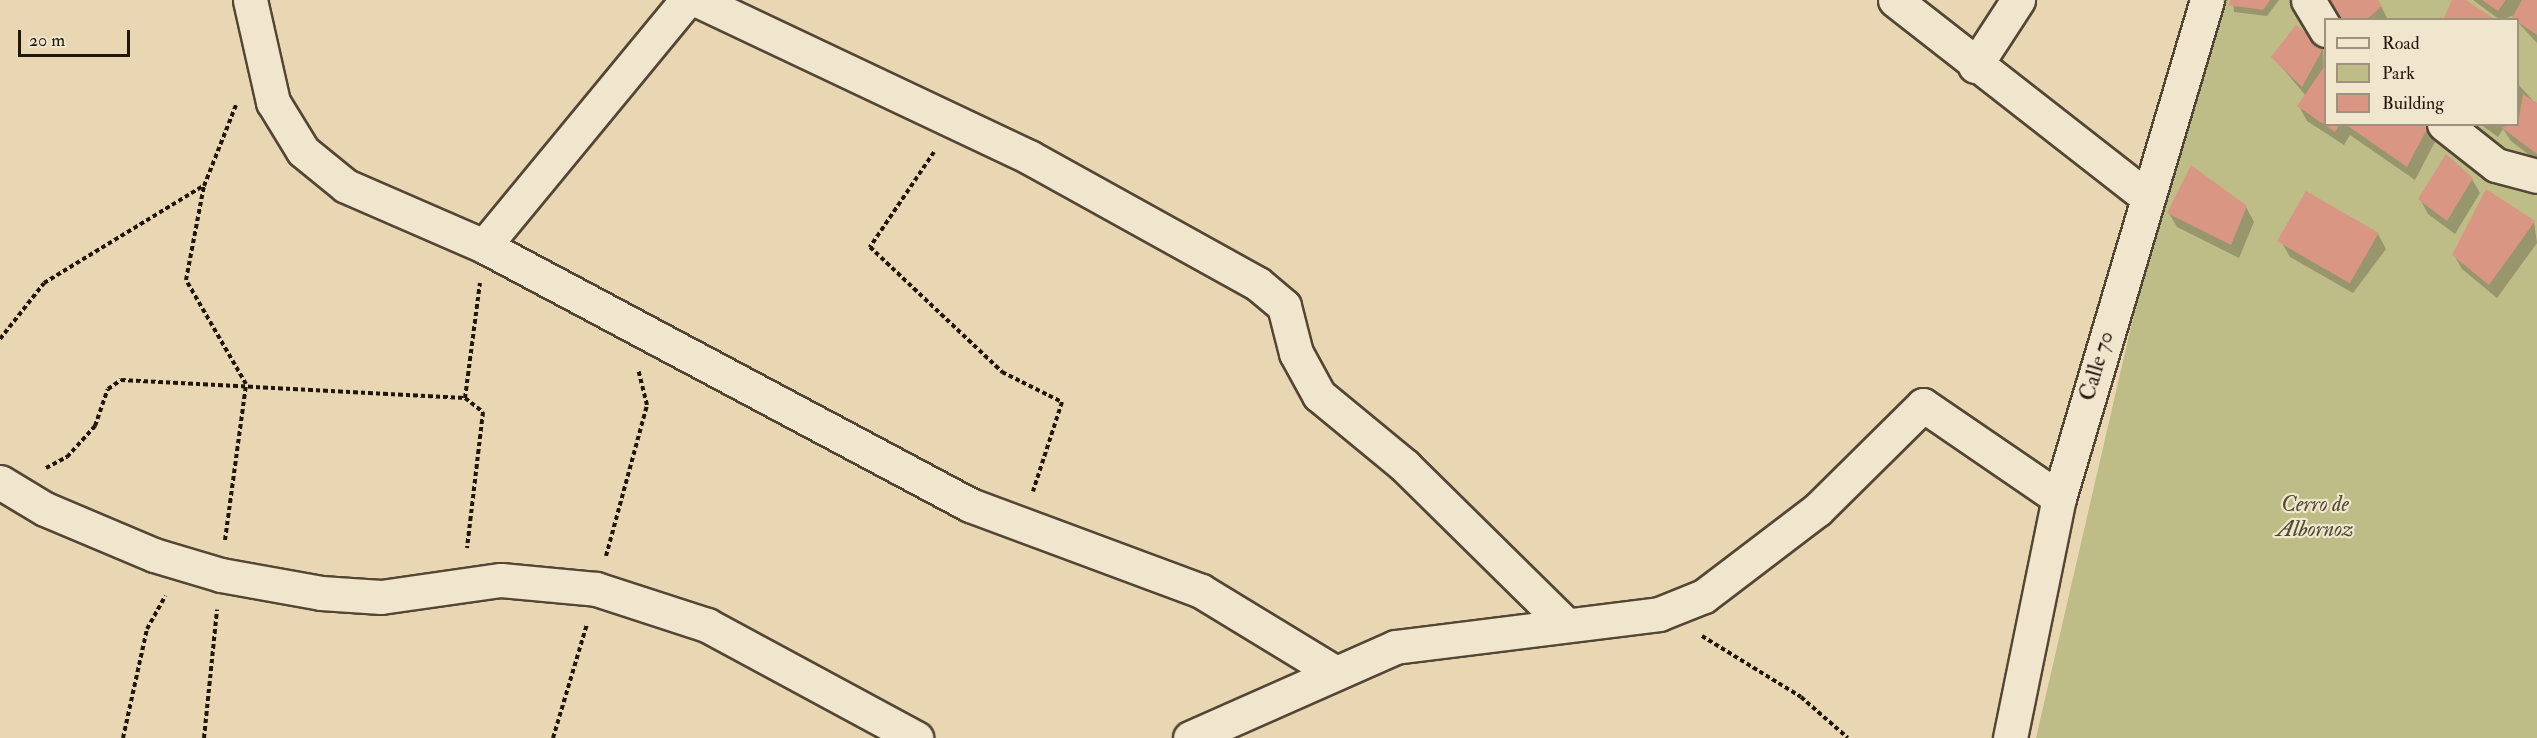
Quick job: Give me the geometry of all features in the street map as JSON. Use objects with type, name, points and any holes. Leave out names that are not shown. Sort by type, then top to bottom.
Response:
[{"type":"street","points":[[250,0],[273,102],[303,151],[346,186],[484,246],[970,505],[1201,591],[1334,672]]},
{"type":"street","points":[[484,246],[687,0]]},
{"type":"street","points":[[697,0],[955,122],[1258,284],[1284,306],[1296,353],[1319,396],[1405,466],[1565,624]]},
{"type":"street","points":[[1895,0],[1975,66],[2146,196]]},
{"type":"street","points":[[1975,66],[2018,0]]},
{"type":"street","name":"Calle 70","points":[[2010,738],[2059,498],[2146,196],[2208,0]]},
{"type":"street","points":[[2308,0],[2324,28]]},
{"type":"street","points":[[2447,126],[2496,165],[2537,176]]},
{"type":"street","points":[[1190,738],[1334,672],[1395,647],[1659,614],[1704,596],[1817,510],[1923,405],[2059,498]]},
{"type":"street","points":[[4,484],[45,509],[143,550],[210,571],[321,593],[381,597],[456,586],[529,579],[596,589],[707,625],[916,738]]},
{"type":"path","points":[[204,738],[210,571],[246,384],[186,280],[204,186],[239,98]]},
{"type":"path","points":[[955,122],[870,246],[1002,372],[1062,402],[1022,526]]},
{"type":"path","points":[[0,339],[44,284],[204,186]]},
{"type":"path","points":[[465,398],[484,246]]},
{"type":"path","points":[[553,738],[647,405],[637,364]]},
{"type":"path","points":[[4,484],[68,457],[95,426],[108,390],[121,380],[246,384],[465,398],[483,412],[483,442],[469,516],[471,534],[456,586]]},
{"type":"path","points":[[123,738],[147,629],[163,598],[210,571]]},
{"type":"path","points":[[1659,614],[1801,697],[1848,738]]},
{"type":"green space","name":"Cerro de Albornoz","points":[[2224,0],[2537,0],[2537,738],[2036,738],[2160,201]]},
{"type":"building","points":[[2231,0],[2270,0],[2263,10],[2228,5]]},
{"type":"building","points":[[2330,0],[2378,0],[2382,6],[2368,18],[2341,18]]},
{"type":"building","points":[[2452,0],[2466,0],[2493,18],[2444,18]]},
{"type":"building","points":[[2482,0],[2506,0],[2498,11]]},
{"type":"building","points":[[2522,0],[2537,0],[2537,35],[2519,23],[2519,18],[2512,18]]},
{"type":"building","points":[[2296,25],[2324,47],[2302,87],[2271,57]]},
{"type":"building","points":[[2324,67],[2324,124],[2297,106]]},
{"type":"building","points":[[2523,94],[2537,103],[2537,154],[2501,127],[2519,126]]},
{"type":"building","points":[[2326,126],[2339,126],[2335,132]]},
{"type":"building","points":[[2348,126],[2427,126],[2407,167]]},
{"type":"building","points":[[2446,154],[2473,178],[2447,221],[2418,199]]},
{"type":"building","points":[[2191,165],[2247,206],[2231,245],[2167,213]]},
{"type":"building","points":[[2486,189],[2535,221],[2489,285],[2452,255]]},
{"type":"building","points":[[2306,191],[2379,233],[2350,283],[2277,241]]}]
